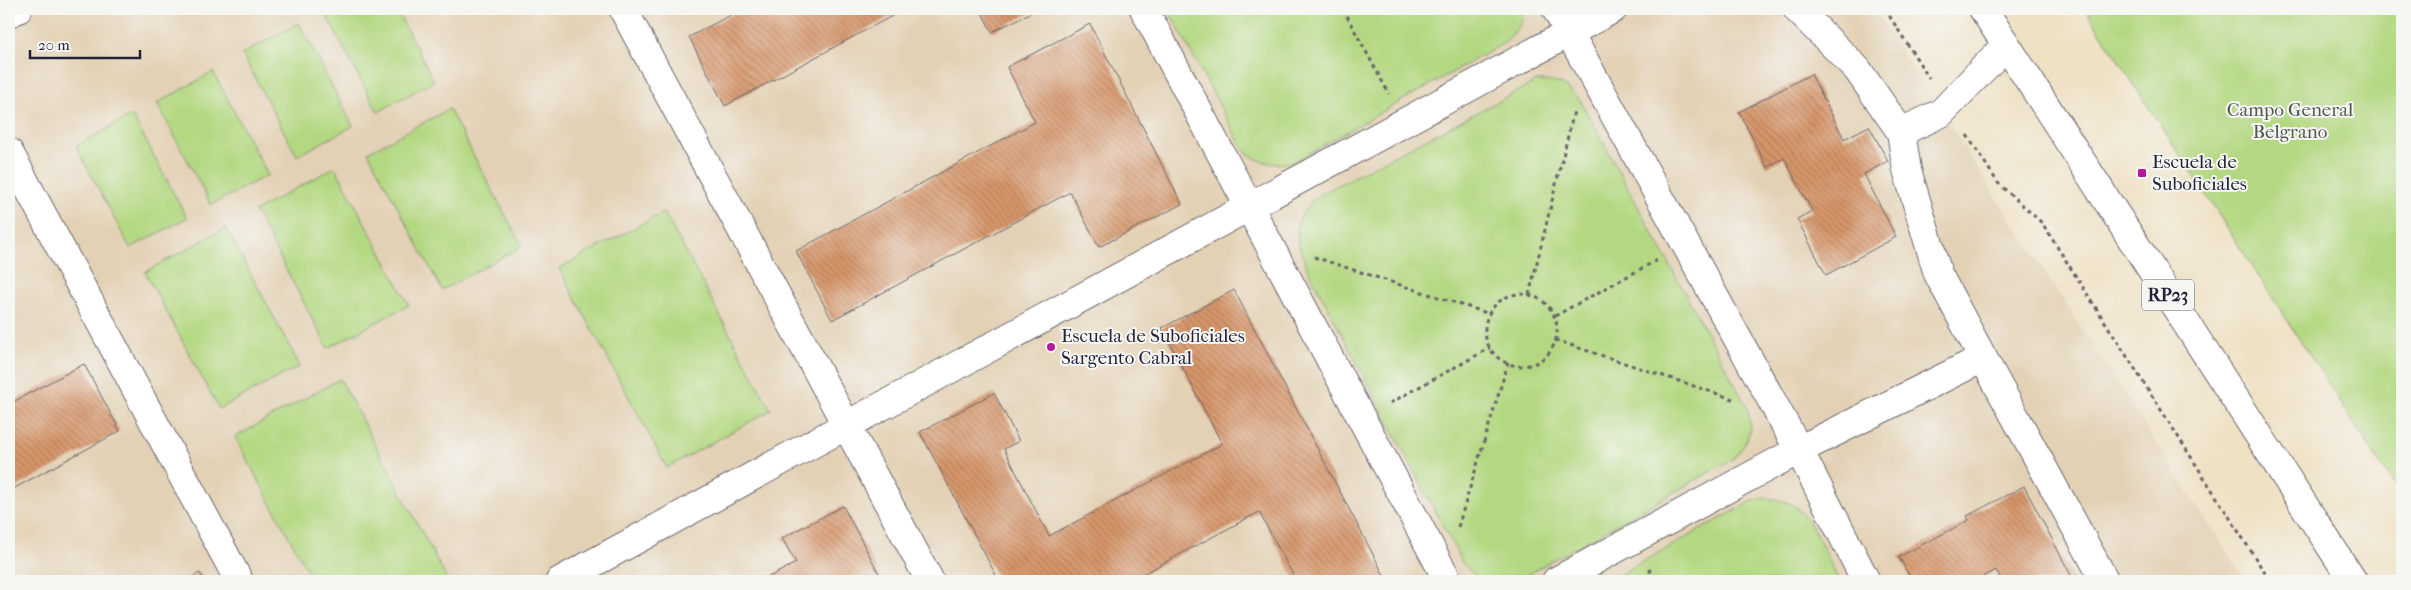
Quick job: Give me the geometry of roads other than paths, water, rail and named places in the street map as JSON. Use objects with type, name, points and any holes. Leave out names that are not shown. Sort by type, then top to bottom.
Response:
[{"type":"main road","points":[[9,14],[18,9]]},
{"type":"main road","points":[[623,9],[930,581]]},
{"type":"main road","points":[[1144,9],[1446,578]]},
{"type":"main road","points":[[560,581],[1403,121],[1563,20],[1613,9]]},
{"type":"main road","points":[[1798,9],[1856,70],[1901,132],[1907,170],[1938,274],[2105,581]]},
{"type":"main road","name":"RP23","points":[[1983,9],[2353,581]]},
{"type":"main road","points":[[1563,20],[1780,414],[1866,581]]},
{"type":"main road","points":[[1901,132],[1941,113],[2006,45]]},
{"type":"main road","points":[[9,152],[239,581]]},
{"type":"main road","points":[[1556,581],[1799,450],[1983,358]]},
{"type":"place","name":"Escuela de Suboficiales","points":[[2142,173]]},
{"type":"place","name":"Escuela de Suboficiales Sargento Cabral","points":[[1051,347]]},
{"type":"park label","name":"Campo General Belgrano","points":[[2290,121]]}]
